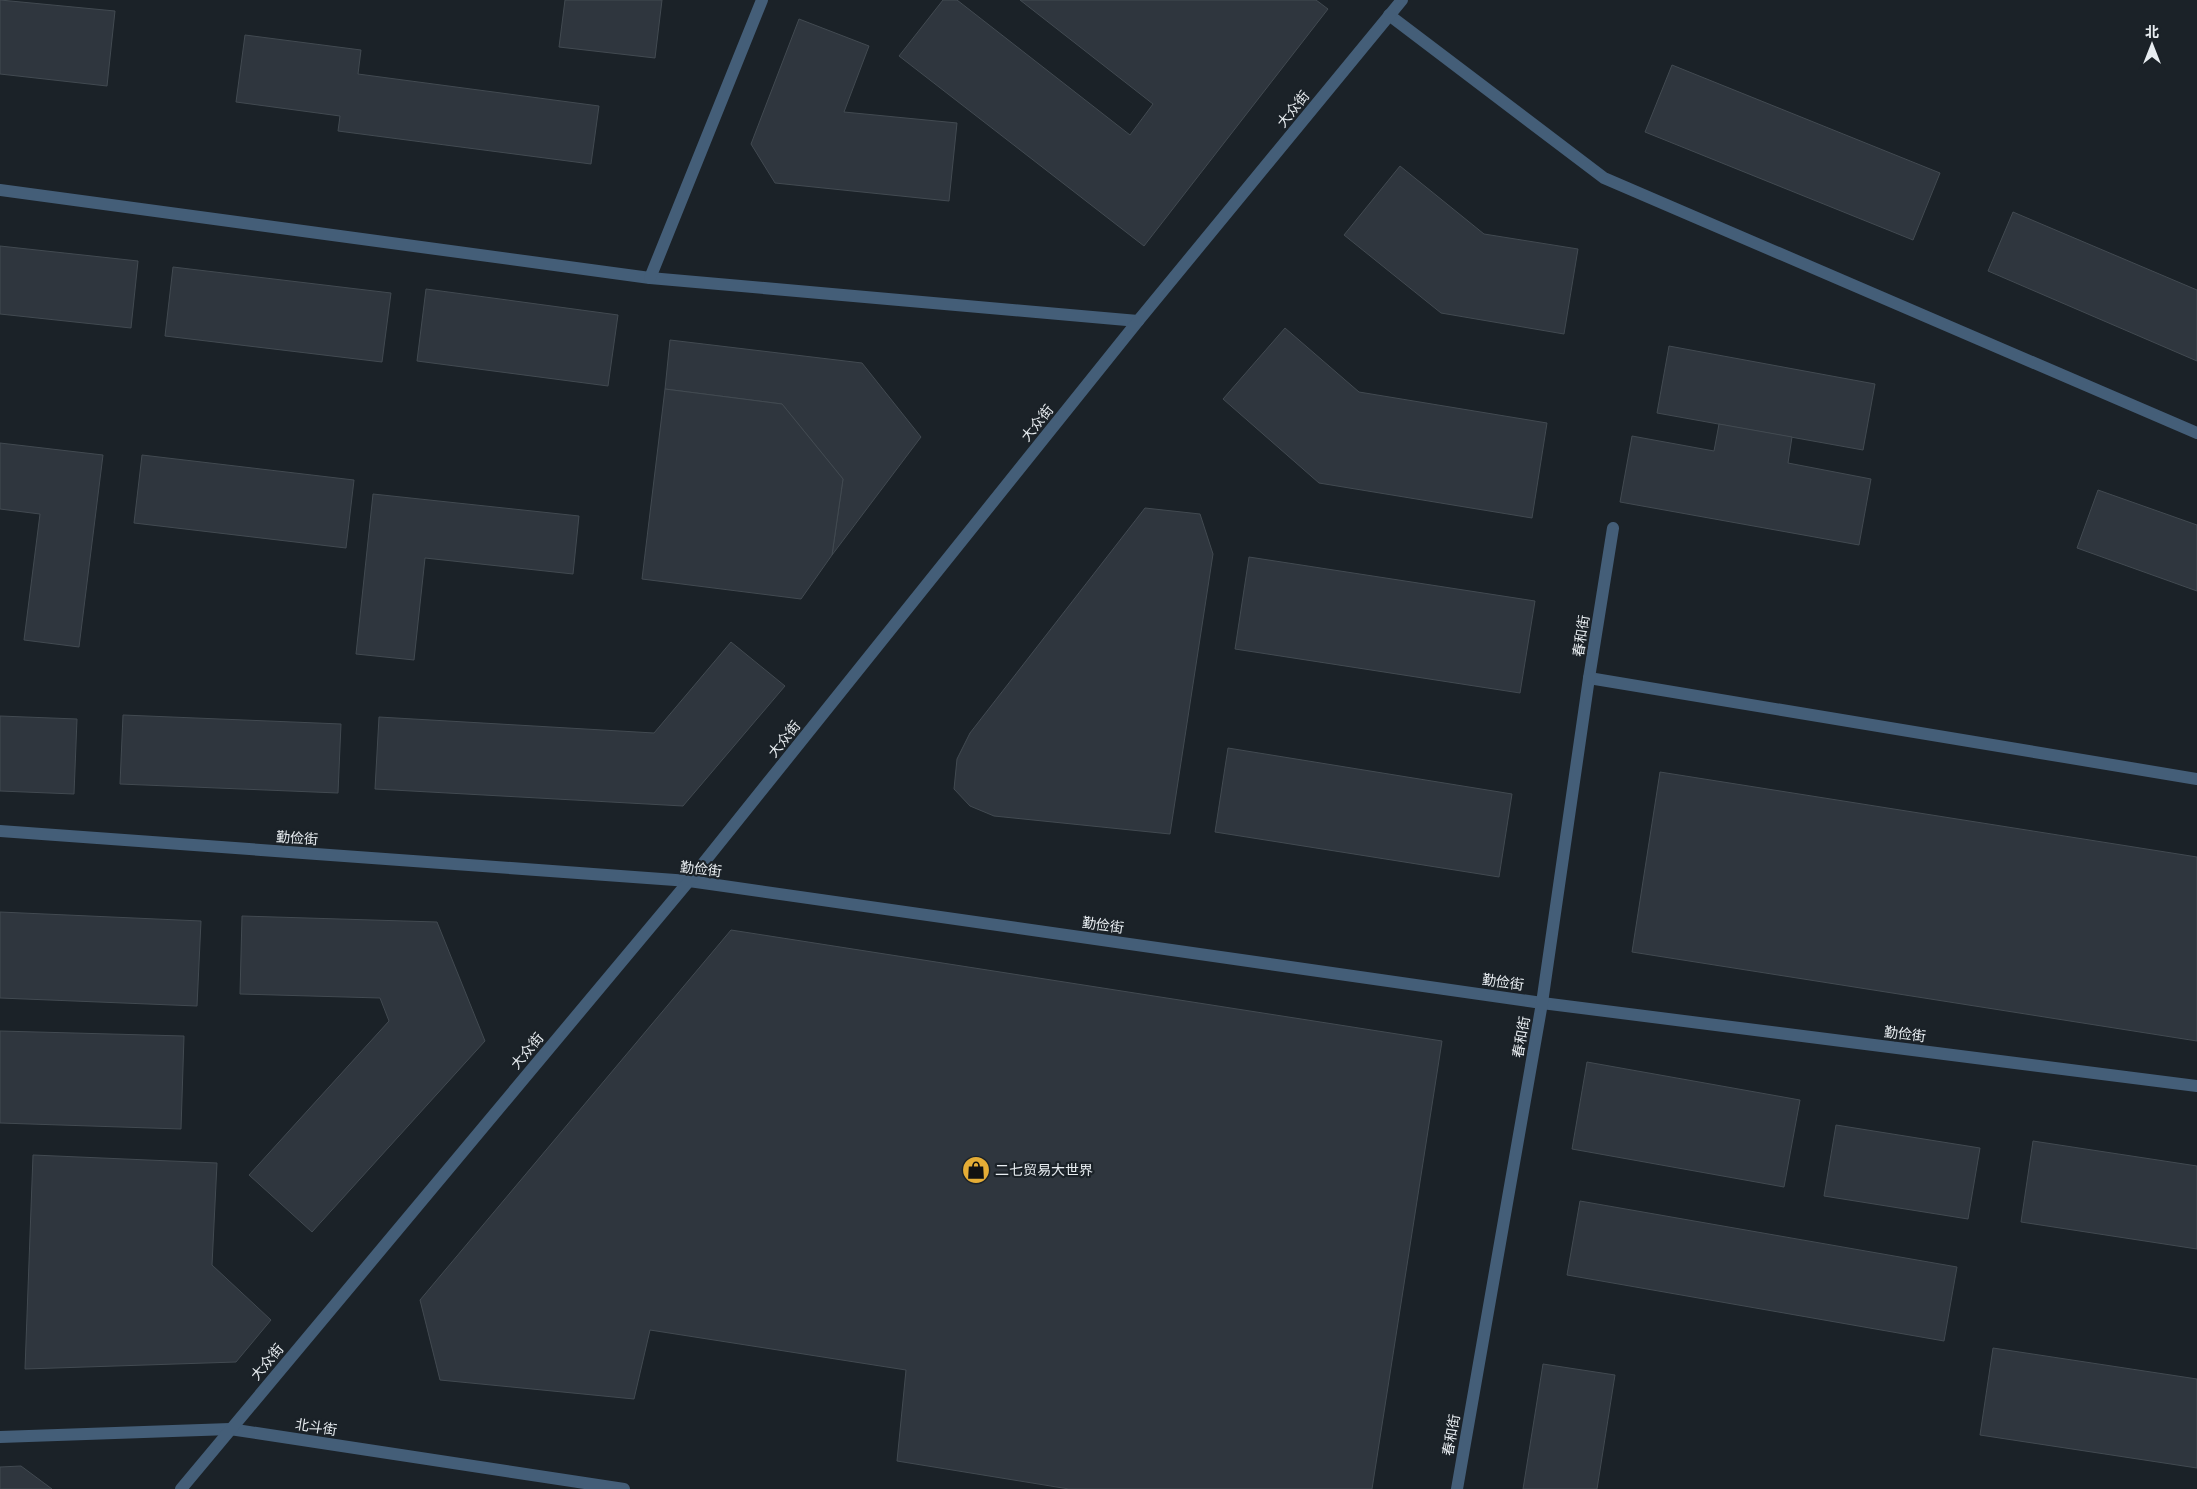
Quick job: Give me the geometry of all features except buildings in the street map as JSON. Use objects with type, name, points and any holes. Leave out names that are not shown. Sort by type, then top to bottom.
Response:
[{"type":"street","points":[[650,278],[762,0]]},
{"type":"street","name":"大众街","points":[[181,1489],[689,881],[1138,321],[1402,0]]},
{"type":"street","points":[[1390,15],[1604,178],[2197,433]]},
{"type":"street","points":[[0,190],[650,278],[1138,321]]},
{"type":"street","name":"春和街","points":[[1456,1489],[1542,1003],[1589,678],[1613,528]]},
{"type":"street","points":[[1589,678],[2197,779]]},
{"type":"street","name":"勤俭街","points":[[0,831],[689,881],[1542,1003],[2197,1086]]},
{"type":"street","name":"北斗街","points":[[0,1437],[230,1429],[624,1489]]},
{"type":"place","name":"二七贸易大世界","points":[[976,1170]]}]
